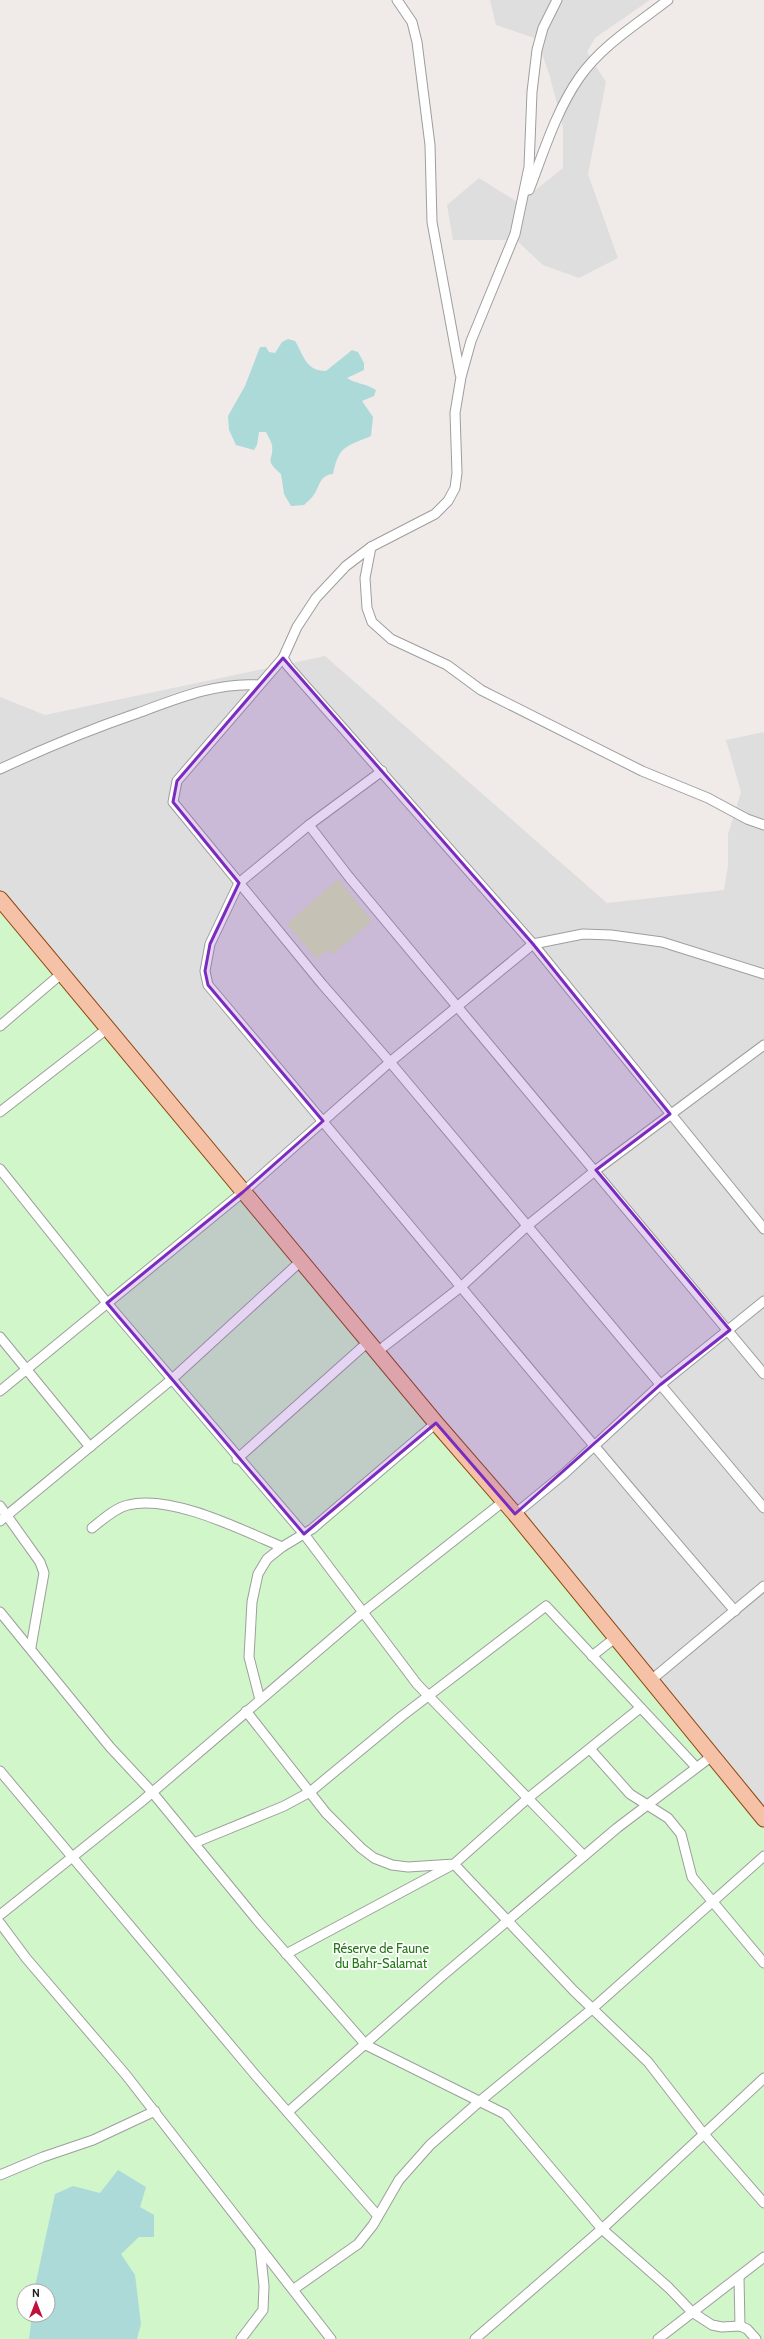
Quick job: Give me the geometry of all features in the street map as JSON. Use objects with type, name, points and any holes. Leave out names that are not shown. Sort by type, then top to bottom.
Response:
[{"type":"main road","points":[[0,899],[61,974],[302,1260],[436,1423],[515,1514],[764,1819]]},
{"type":"street","points":[[397,0],[412,22],[417,42],[430,145],[432,222],[461,377]]},
{"type":"street","points":[[557,0],[543,28],[537,50],[532,92],[529,167],[515,234],[471,341],[461,377],[455,413],[457,473],[455,488],[448,501],[435,514],[371,547],[346,566],[316,598],[297,628],[283,658],[258,685],[177,781],[173,794],[173,802],[322,984],[390,1062],[764,1508]]},
{"type":"street","points":[[522,206],[558,118],[579,78],[613,42],[668,0]]},
{"type":"street","points":[[371,547],[365,578],[367,608],[372,622],[391,639],[446,665],[481,690],[642,771],[708,798],[747,819],[764,825]]},
{"type":"street","points":[[283,658],[288,666],[533,944],[764,1229]]},
{"type":"street","points":[[0,769],[94,728],[180,698],[240,684],[258,685]]},
{"type":"street","points":[[382,771],[309,825],[239,883],[210,944],[205,971],[208,985],[462,1286],[593,1447],[735,1611]]},
{"type":"street","points":[[309,825],[457,1006],[730,1330],[764,1374]]},
{"type":"street","points":[[0,1391],[244,1192],[390,1062],[533,944],[583,934],[611,935],[662,942],[764,974]]},
{"type":"street","points":[[750,970],[764,982]]},
{"type":"street","points":[[0,1026],[61,974]]},
{"type":"street","points":[[0,1112],[108,1028]]},
{"type":"street","points":[[237,1459],[373,1347],[462,1286],[527,1226],[596,1170],[764,1045]]},
{"type":"street","points":[[0,1169],[107,1303],[171,1380],[237,1459],[304,1534],[406,1670],[527,1799],[584,1856]]},
{"type":"street","points":[[3,1518],[171,1380],[302,1260]]},
{"type":"street","points":[[515,1514],[593,1447],[660,1385],[764,1301]]},
{"type":"street","points":[[0,1337],[90,1447]]},
{"type":"street","points":[[260,1700],[249,1657],[252,1602],[258,1574],[267,1559],[282,1547],[304,1534],[436,1423]]},
{"type":"street","points":[[0,1915],[73,1859],[362,1613],[504,1501]]},
{"type":"street","points":[[92,1528],[126,1505],[142,1502],[171,1506],[216,1519],[282,1547]]},
{"type":"street","points":[[0,1506],[3,1518],[40,1562],[44,1573],[31,1647]]},
{"type":"street","points":[[650,1681],[764,1586]]},
{"type":"street","points":[[194,1843],[284,1806],[310,1792],[402,1716],[546,1606],[696,1767]]},
{"type":"street","points":[[0,1612],[31,1647],[72,1702],[152,1792],[286,1954],[366,2045],[505,2114],[602,2229],[669,2288],[692,2312],[712,2325],[722,2327],[740,2326],[747,2329],[756,2339]]},
{"type":"street","points":[[592,1656],[615,1638]]},
{"type":"street","points":[[286,1954],[454,1864],[527,1799],[640,1708]]},
{"type":"street","points":[[246,1711],[331,1818],[361,1848],[374,1858],[392,1865],[408,1867],[454,1864]]},
{"type":"street","points":[[590,1749],[630,1794],[668,1818],[681,1834],[690,1872],[712,1902],[764,1963]]},
{"type":"street","points":[[288,2112],[366,2045],[441,1977],[584,1856],[646,1804],[712,1756]]},
{"type":"street","points":[[0,1771],[73,1859],[378,2216]]},
{"type":"street","points":[[294,2289],[358,2244],[378,2216],[387,2198],[411,2165],[430,2145],[480,2101],[592,2009],[764,1856]]},
{"type":"street","points":[[454,1864],[592,2009],[648,2062],[703,2134],[764,2203]]},
{"type":"street","points":[[0,1923],[26,1958],[155,2111],[260,2248],[294,2289],[331,2339]]},
{"type":"street","points":[[475,2339],[602,2229],[764,2078]]},
{"type":"street","points":[[0,2175],[43,2157],[93,2140],[155,2111]]},
{"type":"street","points":[[241,2339],[263,2310],[264,2286],[260,2248]]},
{"type":"street","points":[[658,2339],[764,2257]]},
{"type":"street","points":[[739,2277],[740,2326]]},
{"type":"highlighted area","points":[[283,658],[533,944],[670,1114],[596,1170],[730,1330],[660,1385],[515,1514],[436,1423],[304,1534],[107,1303],[243,1192],[323,1121],[208,985],[205,971],[210,944],[239,883],[173,802],[177,781]]},
{"type":"shaded area","points":[[490,0],[650,0],[595,38],[587,52],[606,82],[588,174],[618,258],[579,278],[543,265],[516,240],[453,240],[447,205],[479,178],[519,203],[563,168],[563,127],[550,77],[537,39],[496,25]]},
{"type":"shaded area","points":[[325,656],[607,903],[724,890],[728,865],[728,834],[741,792],[726,740],[764,732],[764,2339],[0,2095],[0,697],[45,715]]},
{"type":"green space","points":[[338,879],[372,921],[332,955],[328,950],[317,959],[287,924]]},
{"type":"green space","name":"Réserve de Faune du Bahr-Salamat","points":[[0,899],[764,1819],[764,2339],[0,2339]]},
{"type":"water","points":[[288,339],[295,341],[306,362],[319,370],[326,371],[352,350],[358,352],[364,363],[364,370],[347,378],[376,390],[374,396],[362,401],[373,417],[371,436],[345,448],[338,457],[333,474],[322,479],[311,498],[304,505],[291,506],[284,494],[281,474],[272,465],[270,460],[272,445],[266,432],[259,432],[257,445],[254,450],[236,445],[229,430],[228,416],[245,386],[260,347],[266,347],[269,352],[275,353],[282,342]]},
{"type":"water","points":[[118,2170],[146,2187],[140,2207],[154,2215],[154,2237],[139,2237],[121,2254],[135,2275],[141,2324],[137,2339],[29,2339],[31,2323],[56,2323],[56,2283],[36,2283],[55,2194],[73,2186],[100,2193]]}]
